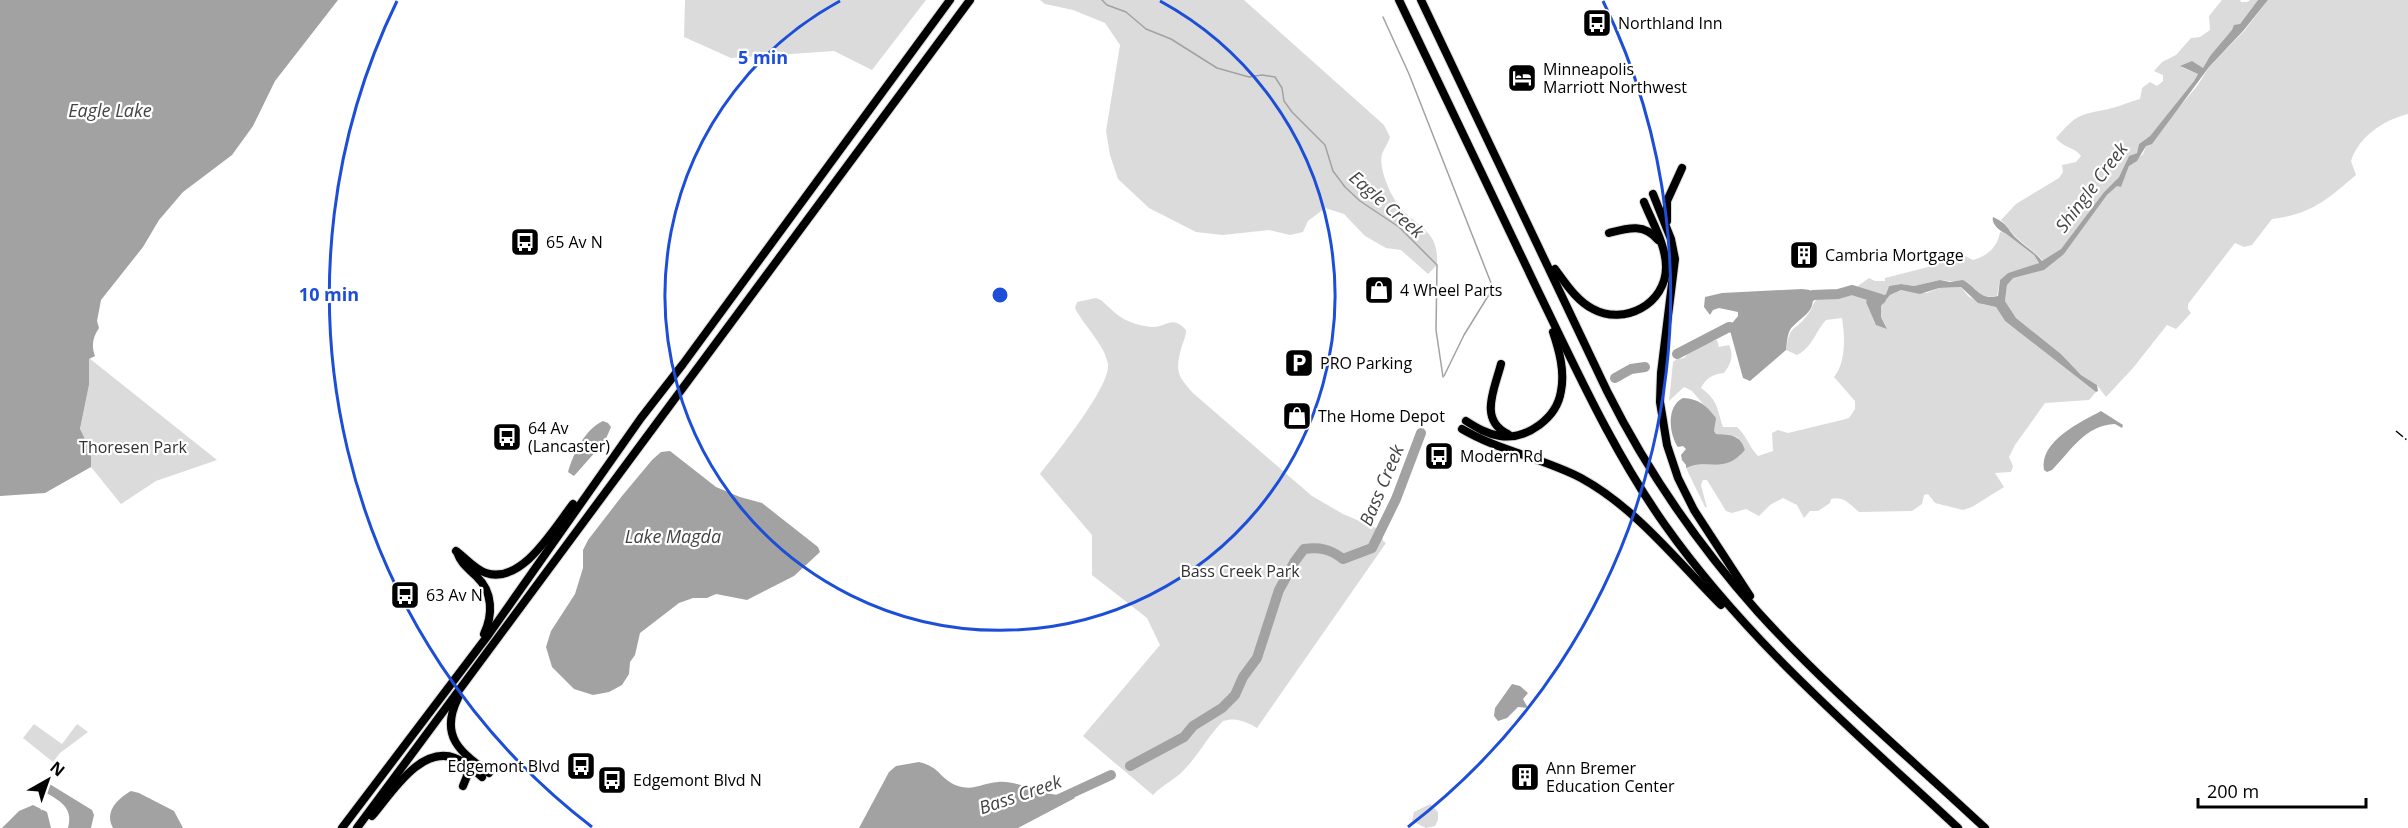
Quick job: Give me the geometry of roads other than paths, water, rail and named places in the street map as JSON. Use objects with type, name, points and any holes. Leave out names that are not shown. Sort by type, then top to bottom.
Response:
[{"type":"highway","points":[[342,828],[473,656],[598,478],[950,0]]},
{"type":"highway","points":[[357,828],[970,0]]},
{"type":"highway","points":[[1397,0],[1603,424],[1654,509],[1715,590],[1759,640],[1799,680]]},
{"type":"highway","points":[[1421,0],[1607,391],[1629,432],[1684,519],[1759,612],[1832,686],[1985,828]]},
{"type":"highway","points":[[1667,231],[1667,201],[1682,168]]},
{"type":"highway","points":[[1653,194],[1675,253],[1676,264],[1660,373],[1661,410],[1667,445],[1678,478],[1694,510],[1759,612]]},
{"type":"highway","points":[[1525,217],[1568,288],[1589,307],[1604,314],[1629,314],[1644,307],[1652,300],[1665,276],[1663,250],[1644,202]]},
{"type":"highway","points":[[1609,233],[1630,227],[1642,228],[1656,237],[1663,250]]},
{"type":"highway","points":[[1544,303],[1559,356],[1561,391],[1545,419],[1529,431],[1514,436],[1491,434],[1464,425],[1480,440],[1532,456],[1570,472],[1609,495],[1634,516],[1799,680],[1958,828]]},
{"type":"highway","points":[[1501,364],[1490,414],[1492,422],[1499,430],[1514,436]]},
{"type":"highway","points":[[473,656],[489,624],[490,602],[482,582],[461,564],[456,551],[486,573],[501,575],[514,571],[528,561],[579,497],[598,478]]},
{"type":"highway","points":[[362,828],[420,762],[444,755],[453,757],[485,775],[462,752],[452,735],[451,714],[469,675]]},
{"type":"highway","points":[[463,786],[467,776],[466,764]]},
{"type":"water","name":"Eagle Lake","points":[[0,0],[338,0],[275,81],[253,126],[232,155],[183,192],[159,220],[143,247],[101,300],[97,321],[99,328],[93,341],[95,356],[89,359],[89,385],[80,429],[91,451],[91,467],[45,493],[0,496]]},
{"type":"water","points":[[2258,0],[2268,0],[2209,67],[2152,144],[2146,146],[2137,161],[2129,166],[2121,187],[2117,186],[2107,195],[2064,254],[2044,270],[2013,278],[2007,285],[2005,301],[2016,318],[2061,354],[2081,375],[2097,385],[2098,391],[2096,392],[2005,321],[1996,307],[1978,303],[1961,287],[1939,288],[1920,294],[1901,290],[1890,295],[1881,306],[1881,317],[1887,329],[1876,325],[1866,302],[1870,292],[1881,297],[1886,294],[1889,286],[1901,284],[1914,286],[1940,280],[1950,282],[1963,280],[1982,295],[1998,296],[2000,280],[2008,273],[2039,263],[2034,255],[1998,229],[1993,222],[1993,217],[2004,224],[2042,261],[2061,249],[2104,192],[2119,177],[2129,156],[2137,153],[2139,144],[2150,136],[2194,81],[2198,74],[2180,66],[2192,61],[2203,68],[2234,25],[2240,24]]},
{"type":"water","points":[[1810,290],[1811,309],[1790,330],[1786,350],[1750,381],[1743,378],[1729,327],[1738,316],[1738,312],[1719,308],[1713,310],[1710,315],[1704,307],[1705,297],[1722,293]]},
{"type":"water","points":[[1683,398],[1698,401],[1705,406],[1716,418],[1714,431],[1716,434],[1737,438],[1745,450],[1730,462],[1701,464],[1686,468],[1681,455],[1686,449],[1683,446],[1678,447],[1671,428],[1674,407]]},
{"type":"water","points":[[2101,411],[2123,425],[2122,428],[2115,424],[2095,429],[2079,440],[2052,470],[2047,472],[2044,470],[2044,460],[2055,441],[2073,427]]},
{"type":"water","points":[[603,421],[611,427],[605,441],[574,476],[568,472],[577,450],[585,436]]},
{"type":"water","name":"Lake Magda","points":[[670,451],[716,487],[762,503],[818,547],[820,552],[794,576],[747,600],[716,594],[679,603],[640,633],[635,655],[630,662],[629,674],[622,685],[609,692],[593,695],[574,689],[552,667],[546,647],[551,631],[575,594],[583,568],[583,550],[588,540],[652,460],[661,452]]},
{"type":"water","points":[[1512,684],[1520,686],[1528,693],[1523,699],[1528,708],[1518,707],[1507,718],[1498,721],[1494,716],[1495,708]]},
{"type":"water","points":[[919,762],[932,767],[958,786],[969,788],[1007,782],[1051,794],[1071,795],[1075,798],[1018,828],[859,828],[889,772],[896,766]]},
{"type":"water","points":[[43,780],[92,810],[94,815],[91,828],[68,828],[69,813],[62,803],[39,788],[38,784]]},
{"type":"water","points":[[131,791],[174,811],[183,828],[113,828],[110,817],[113,806]]},
{"type":"water","points":[[33,805],[47,812],[51,828],[2,828],[19,811]]},
{"type":"waterway","name":"Eagle Creek","points":[[1102,0],[1107,5],[1126,12],[1146,29],[1171,39],[1217,68],[1249,77],[1262,75],[1275,77],[1282,88],[1284,101],[1292,112],[1325,145],[1333,171],[1345,187],[1360,201],[1399,227],[1437,265],[1436,330],[1443,377]]},
{"type":"waterway","name":"Bass Creek","points":[[1383,17],[1409,74],[1493,288],[1464,335],[1444,376]]},
{"type":"waterway","name":"Shingle Creek","points":[[1802,303],[1813,295],[1838,294],[1852,290],[1881,299]]},
{"type":"waterway","name":"Shingle Creek","points":[[1677,354],[1729,327],[1742,328]]},
{"type":"waterway","name":"Shingle Creek","points":[[1615,378],[1631,369],[1645,367]]},
{"type":"waterway","name":"Bass Creek","points":[[1130,766],[1184,737],[1193,726],[1222,708],[1235,695],[1243,677],[1257,658],[1279,590],[1304,549],[1325,550],[1343,559],[1372,548],[1396,499],[1421,433]]},
{"type":"waterway","name":"Bass Creek","points":[[1059,799],[1111,775]]},
{"type":"railway","points":[[2396,431],[2408,441]]},
{"type":"place","name":"Northland Inn","points":[[1597,23]]},
{"type":"place","name":"Minneapolis Marriott Northwest","points":[[1522,78]]},
{"type":"place","name":"65 Av N","points":[[525,242]]},
{"type":"place","name":"Cambria Mortgage","points":[[1804,255]]},
{"type":"place","name":"4 Wheel Parts","points":[[1379,290]]},
{"type":"place","name":"PRO Parking","points":[[1299,363]]},
{"type":"place","name":"The Home Depot","points":[[1297,416]]},
{"type":"place","name":"64 Av (Lancaster)","points":[[507,437]]},
{"type":"place","name":"Modern Rd","points":[[1439,456]]},
{"type":"place","name":"63 Av N","points":[[405,595]]},
{"type":"place","name":"Edgemont Blvd","points":[[581,766]]},
{"type":"place","name":"Ann Bremer Education Center","points":[[1525,777]]},
{"type":"place","name":"Edgemont Blvd N","points":[[612,780]]},
{"type":"park label","name":"Thoresen Park","points":[[133,447]]},
{"type":"park label","name":"Bass Creek Park","points":[[1240,571]]}]
